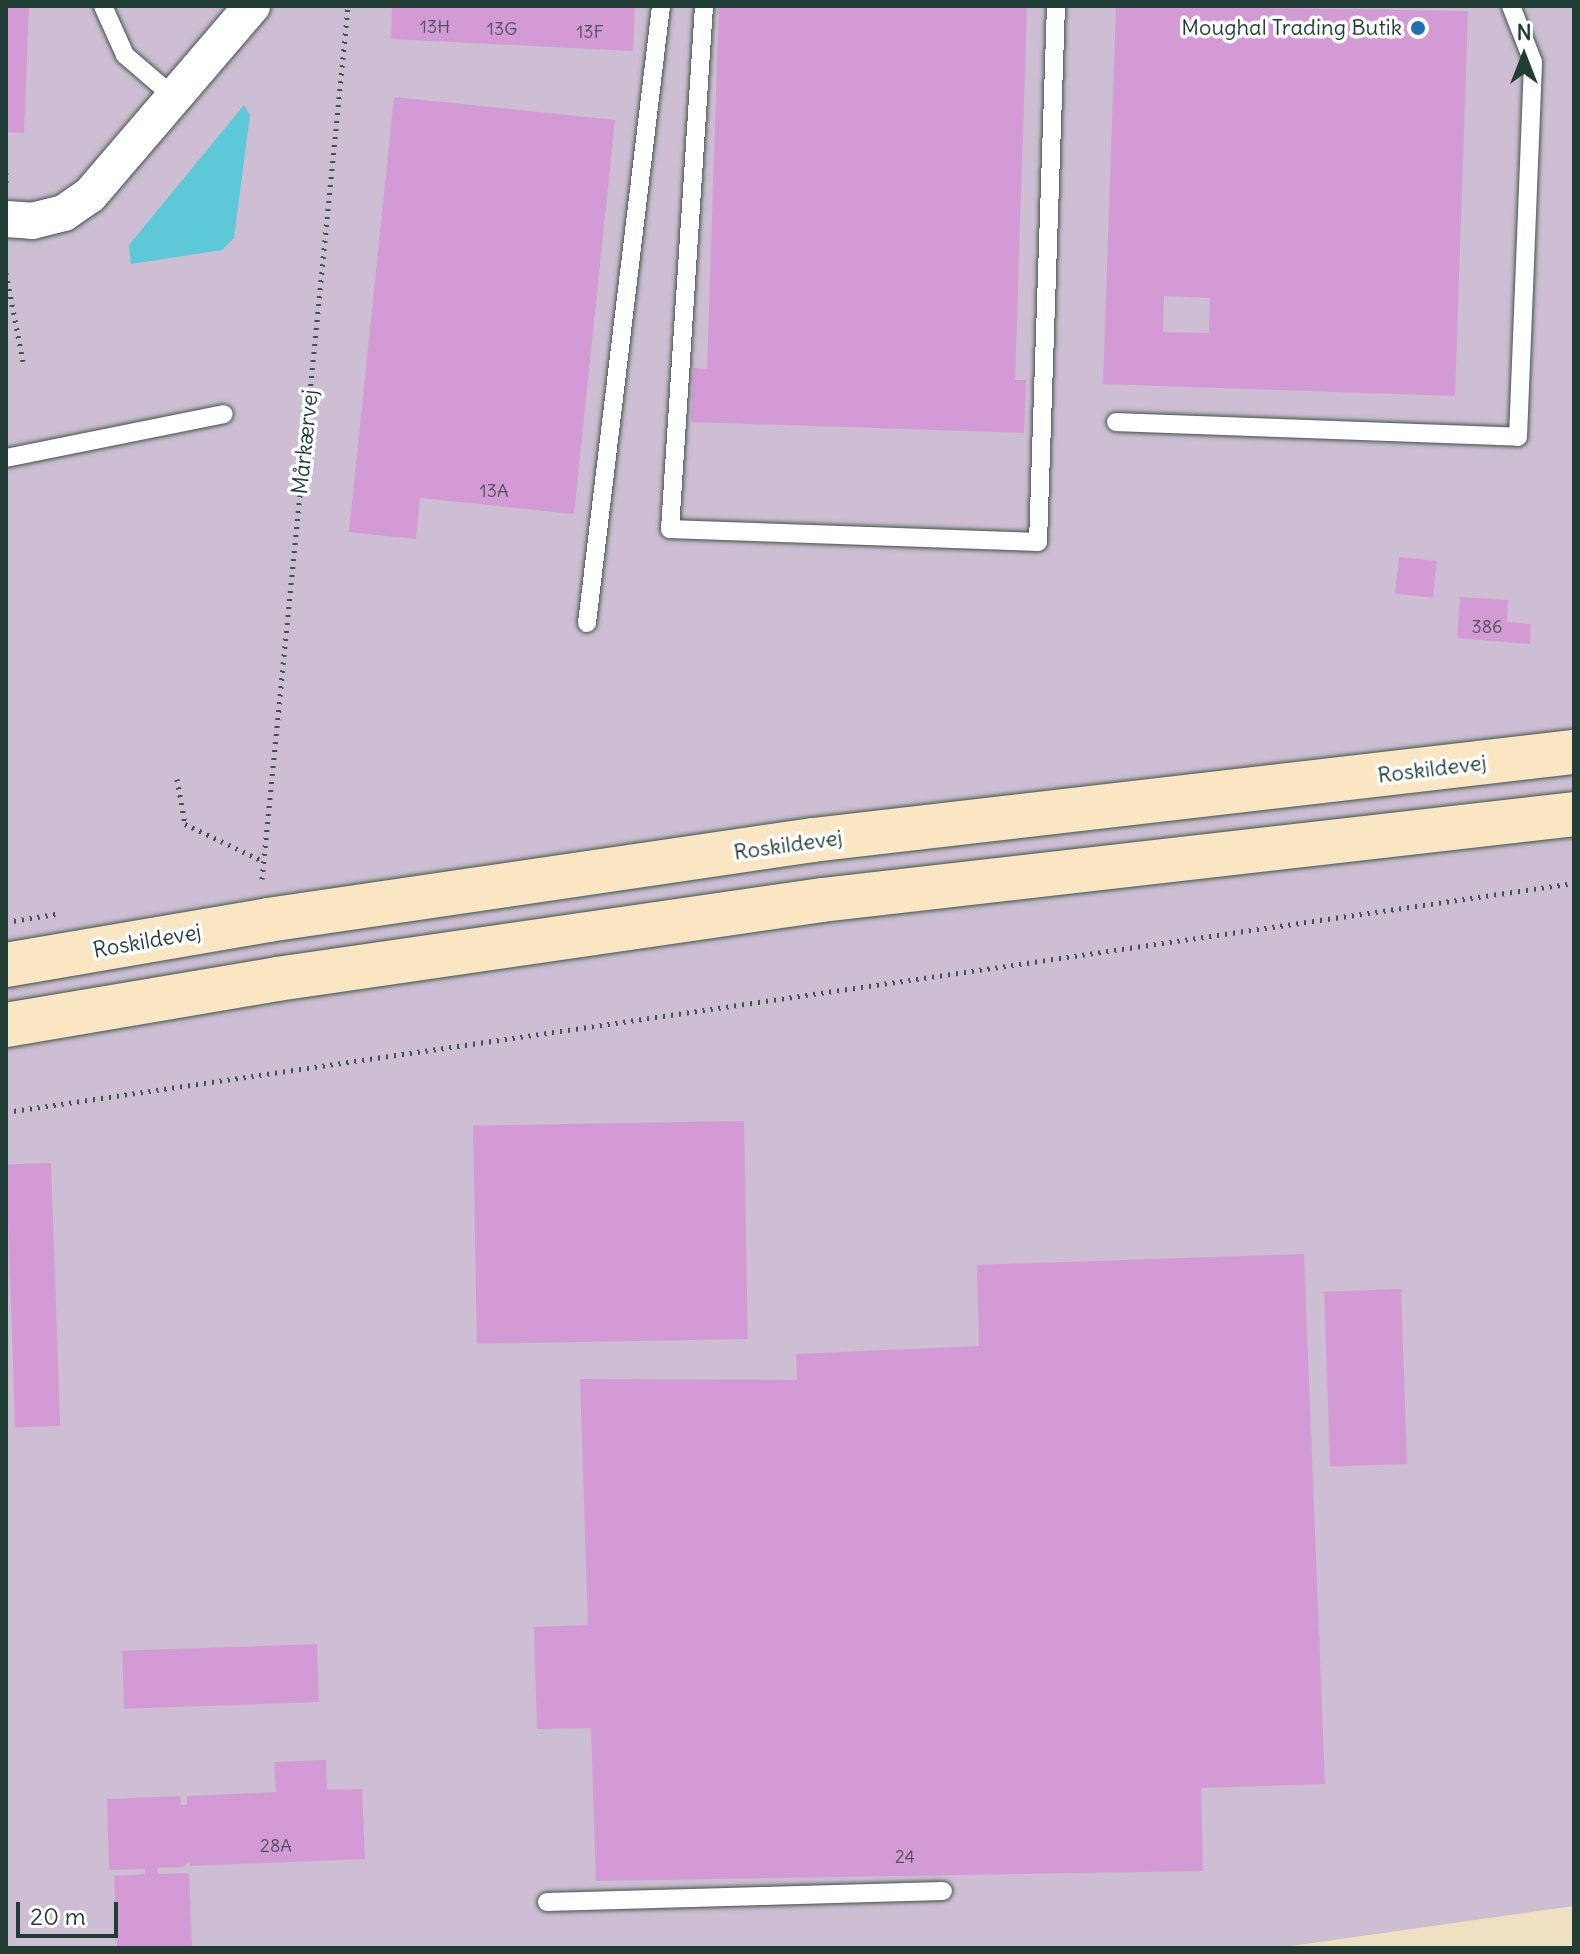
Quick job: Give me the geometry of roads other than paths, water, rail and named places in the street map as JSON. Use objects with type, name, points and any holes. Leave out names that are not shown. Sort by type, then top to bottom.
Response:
[{"type":"main road","name":"Roskildevej","points":[[6,965],[268,920],[813,840],[1574,752]]},
{"type":"main road","points":[[6,1025],[277,979],[822,900],[1574,814]]},
{"type":"street","points":[[6,219],[32,221],[64,213],[90,195],[252,6]]},
{"type":"lane","points":[[103,6],[125,55],[174,97]]},
{"type":"lane","points":[[587,623],[661,6]]},
{"type":"lane","points":[[704,6],[670,529],[1038,542],[1056,6]]},
{"type":"lane","points":[[1116,422],[1518,437],[1533,62],[1511,6]]},
{"type":"lane","points":[[6,458],[224,414]]},
{"type":"lane","points":[[547,1902],[943,1891]]},
{"type":"water","points":[[244,105],[250,115],[234,238],[222,250],[131,264],[129,245]]},
{"type":"place","name":"Moughal Trading Butik","points":[[1418,28]]}]
